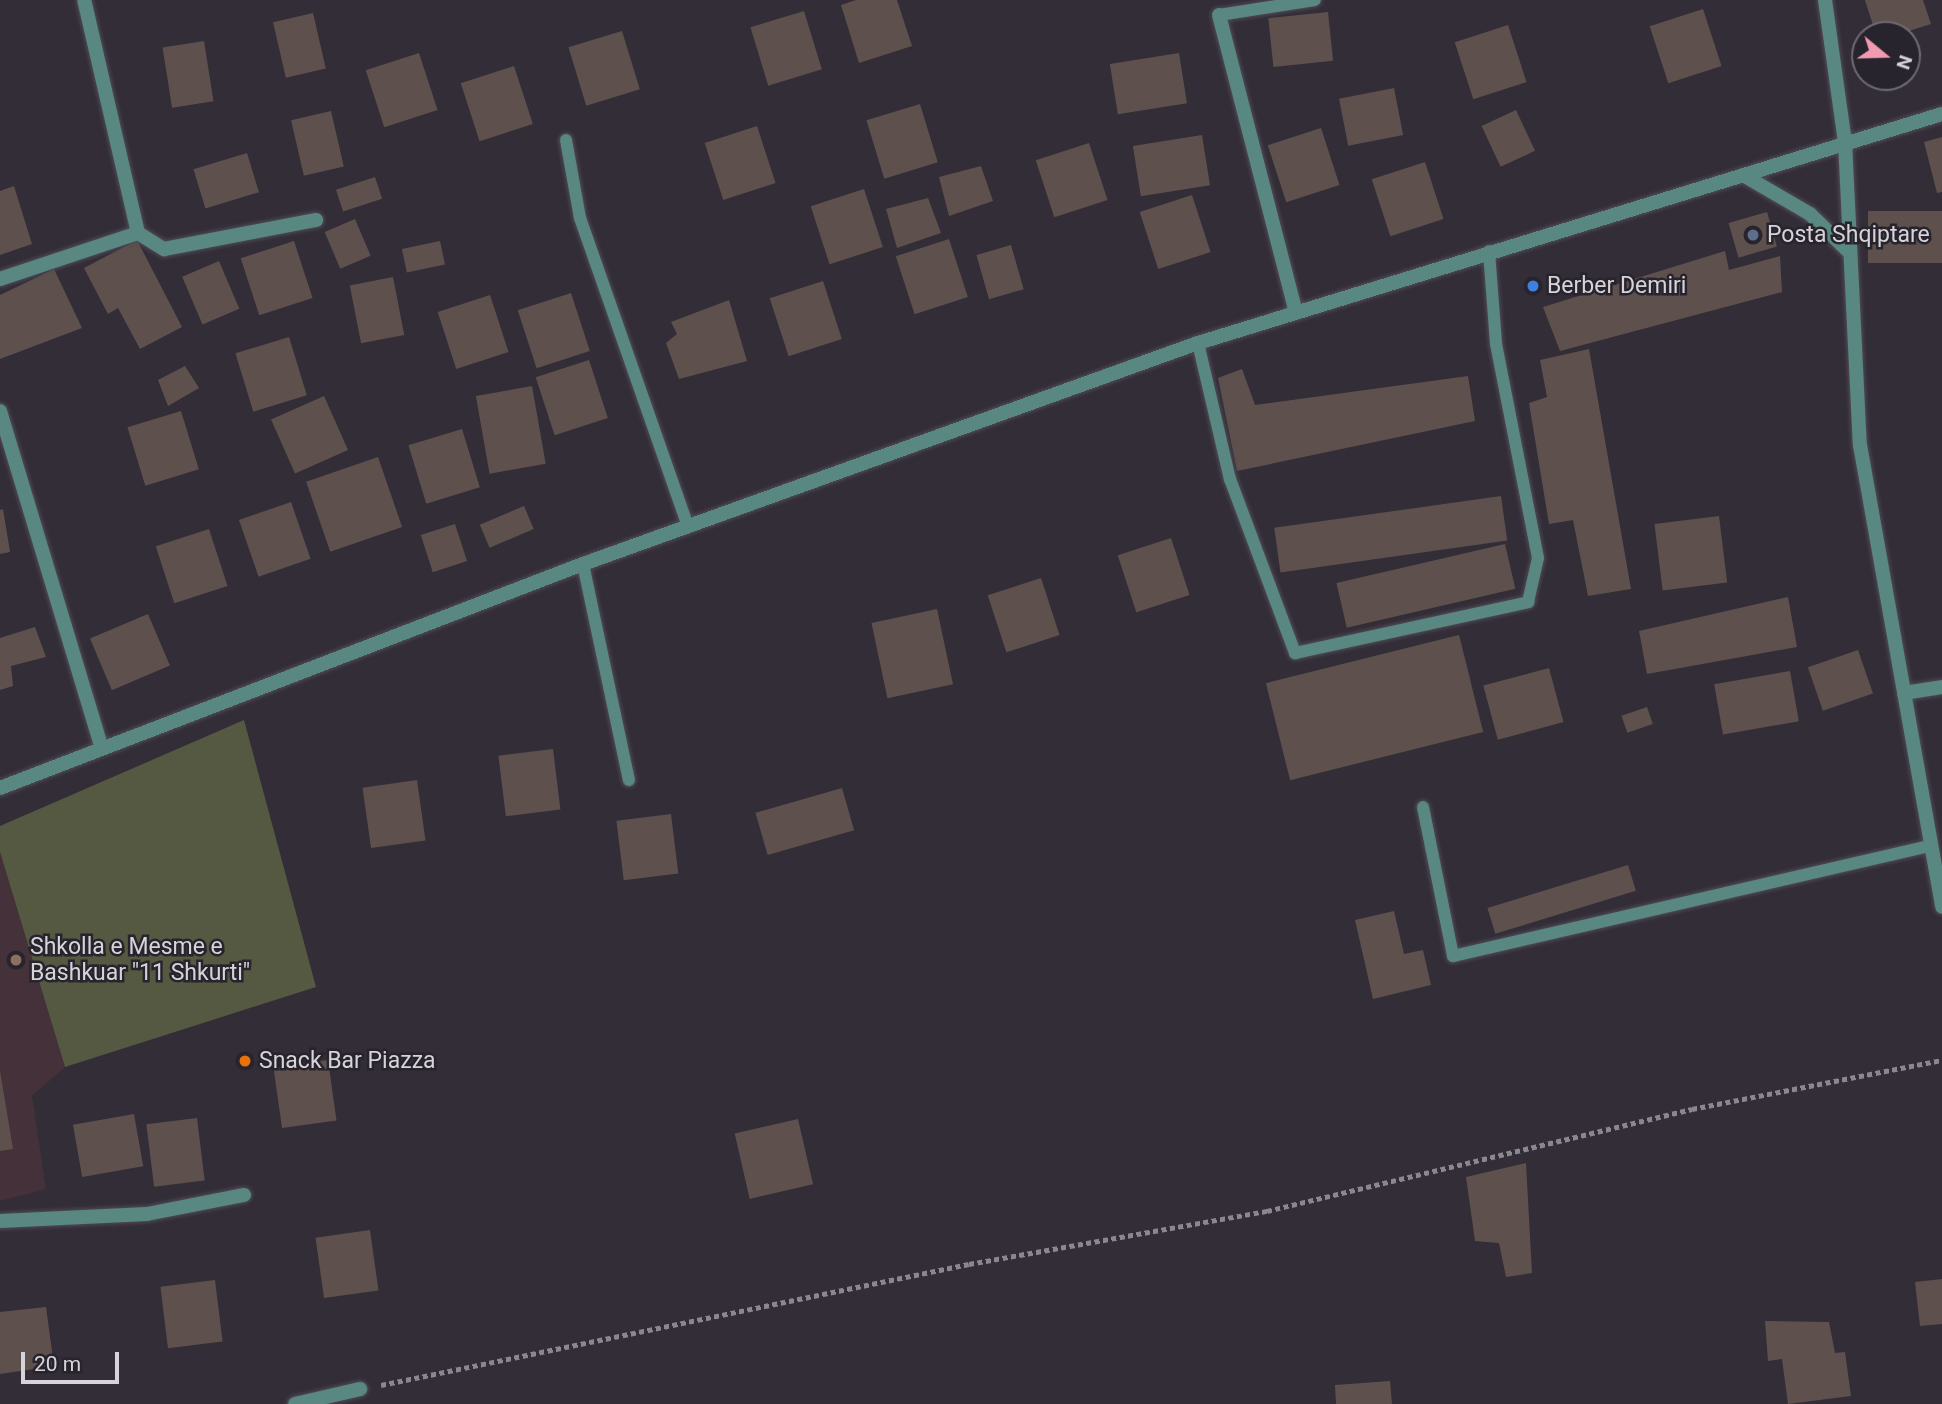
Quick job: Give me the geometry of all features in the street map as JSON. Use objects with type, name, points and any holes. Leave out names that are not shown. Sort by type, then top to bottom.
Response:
[{"type":"street","points":[[84,0],[138,233],[164,249],[316,220]]},
{"type":"street","points":[[1825,0],[1845,142],[1847,250],[1860,445],[1942,907]]},
{"type":"street","points":[[1219,15],[1296,312]]},
{"type":"street","points":[[0,788],[583,564],[1198,343],[1489,251],[1942,114]]},
{"type":"street","points":[[1743,175],[1810,214],[1847,250]]},
{"type":"street","points":[[0,279],[138,233]]},
{"type":"street","points":[[0,411],[101,747]]},
{"type":"street","points":[[1904,693],[1942,687]]},
{"type":"street","points":[[0,1221],[147,1214],[244,1195]]},
{"type":"street","points":[[295,1404],[360,1389]]},
{"type":"lane","points":[[1219,15],[1315,0]]},
{"type":"lane","points":[[566,140],[580,219],[688,527]]},
{"type":"lane","points":[[1198,343],[1230,479],[1295,653],[1528,602],[1538,558],[1496,344],[1489,251]]},
{"type":"lane","points":[[583,564],[629,780]]},
{"type":"lane","points":[[1423,807],[1453,956],[1931,846]]},
{"type":"path","points":[[360,1389],[970,1264],[1267,1211],[1692,1109],[1942,1060]]},
{"type":"shaded area","name":"Shkolla e Mesme e Bashkuar \"11 Shkurti\"","points":[[0,852],[65,1067],[32,1096],[46,1189],[0,1201]]},
{"type":"green space","points":[[244,720],[316,987],[65,1067],[0,852],[0,826]]},
{"type":"building","points":[[856,0],[897,0],[912,46],[859,63],[841,5]]},
{"type":"building","points":[[1865,0],[1923,0],[1931,24],[1921,27],[1921,21],[1872,21]]},
{"type":"building","points":[[1703,9],[1722,66],[1668,83],[1650,26]]},
{"type":"building","points":[[804,11],[822,69],[768,86],[750,27]]},
{"type":"building","points":[[1328,12],[1333,61],[1273,67],[1268,18]]},
{"type":"building","points":[[313,13],[326,69],[286,78],[273,22]]},
{"type":"building","points":[[1508,25],[1527,82],[1473,99],[1455,42]]},
{"type":"building","points":[[622,31],[640,89],[586,106],[568,47]]},
{"type":"building","points":[[204,41],[214,101],[172,108],[163,48]]},
{"type":"building","points":[[419,53],[438,110],[384,127],[366,70]]},
{"type":"building","points":[[1179,53],[1187,103],[1118,114],[1110,64]]},
{"type":"building","points":[[514,66],[533,124],[480,141],[461,83]]},
{"type":"building","points":[[1394,88],[1403,135],[1348,146],[1339,99]]},
{"type":"building","points":[[920,104],[938,162],[884,179],[866,120]]},
{"type":"building","points":[[1516,110],[1535,151],[1501,167],[1482,126]]},
{"type":"building","points":[[331,111],[344,167],[304,176],[291,120]]},
{"type":"building","points":[[757,126],[776,183],[723,200],[705,143]]},
{"type":"building","points":[[1321,128],[1340,185],[1286,202],[1268,145]]},
{"type":"building","points":[[1202,135],[1210,185],[1141,196],[1133,146]]},
{"type":"building","points":[[1942,137],[1942,192],[1937,193],[1924,142]]},
{"type":"building","points":[[1089,143],[1108,200],[1054,217],[1036,160]]},
{"type":"building","points":[[247,153],[259,192],[205,209],[193,169]]},
{"type":"building","points":[[1425,162],[1444,219],[1390,236],[1372,179]]},
{"type":"building","points":[[981,166],[993,201],[949,216],[939,177]]},
{"type":"building","points":[[375,177],[382,199],[343,212],[336,190]]},
{"type":"building","points":[[14,186],[32,244],[0,255],[0,191]]},
{"type":"building","points":[[864,189],[883,247],[830,264],[811,206]]},
{"type":"building","points":[[1192,195],[1211,252],[1158,269],[1140,212]]},
{"type":"building","points":[[928,198],[941,233],[897,248],[886,209]]},
{"type":"building","points":[[1868,211],[1942,211],[1942,263],[1868,263]]},
{"type":"building","name":"Posta Shqiptare","points":[[1767,212],[1777,247],[1738,258],[1729,223]]},
{"type":"building","points":[[355,219],[371,256],[340,269],[325,232]]},
{"type":"building","points":[[949,239],[968,297],[915,314],[896,256]]},
{"type":"building","points":[[137,240],[182,327],[140,349],[118,308],[108,314],[84,268]]},
{"type":"building","points":[[294,241],[313,298],[259,315],[241,258]]},
{"type":"building","points":[[440,241],[445,264],[407,273],[402,249]]},
{"type":"building","points":[[1011,245],[1024,289],[989,299],[976,255]]},
{"type":"building","points":[[1725,251],[1729,270],[1780,256],[1782,292],[1560,351],[1543,307]]},
{"type":"building","points":[[219,261],[239,309],[202,324],[182,277]]},
{"type":"building","points":[[54,269],[82,328],[0,359],[0,295]]},
{"type":"building","points":[[393,277],[404,335],[361,343],[350,285]]},
{"type":"building","points":[[823,281],[842,339],[789,356],[770,298]]},
{"type":"building","points":[[571,293],[590,351],[537,368],[518,310]]},
{"type":"building","points":[[490,295],[509,352],[456,369],[438,312]]},
{"type":"building","points":[[729,300],[747,361],[679,379],[666,343],[677,334],[671,322]]},
{"type":"building","points":[[289,337],[307,395],[253,412],[235,353]]},
{"type":"building","points":[[1589,349],[1631,589],[1588,596],[1573,520],[1549,524],[1529,403],[1547,397],[1540,360]]},
{"type":"building","points":[[589,360],[608,418],[555,435],[536,377]]},
{"type":"building","points":[[185,366],[199,388],[168,406],[158,380]]},
{"type":"building","points":[[1242,369],[1255,405],[1468,376],[1475,421],[1237,471],[1218,378]]},
{"type":"building","points":[[532,386],[546,464],[490,474],[476,396]]},
{"type":"building","points":[[324,396],[348,450],[295,473],[271,420]]},
{"type":"building","points":[[181,411],[199,469],[145,486],[127,427]]},
{"type":"building","points":[[462,429],[480,487],[426,504],[408,445]]},
{"type":"building","points":[[378,457],[402,527],[330,552],[306,482]]},
{"type":"building","points":[[1501,496],[1507,541],[1280,572],[1274,528]]},
{"type":"building","points":[[291,502],[311,559],[259,577],[239,520]]},
{"type":"building","points":[[524,506],[534,529],[490,548],[480,525]]},
{"type":"building","points":[[3,509],[10,552],[0,554],[0,510]]},
{"type":"building","points":[[1719,516],[1727,583],[1663,590],[1654,524]]},
{"type":"building","points":[[455,524],[467,561],[433,572],[421,535]]},
{"type":"building","points":[[209,529],[228,586],[174,603],[156,546]]},
{"type":"building","points":[[1171,538],[1190,595],[1136,612],[1118,555]]},
{"type":"building","points":[[1505,544],[1515,589],[1347,628],[1336,583]]},
{"type":"building","points":[[1041,578],[1060,635],[1006,652],[988,595]]},
{"type":"building","points":[[1788,597],[1797,647],[1647,674],[1639,631]]},
{"type":"building","points":[[937,609],[953,684],[887,698],[871,623]]},
{"type":"building","points":[[148,614],[170,666],[112,690],[90,639]]},
{"type":"building","points":[[35,627],[46,657],[11,666],[13,686],[0,690],[0,638]]},
{"type":"building","points":[[1459,635],[1483,732],[1290,780],[1266,683]]},
{"type":"building","points":[[1858,650],[1873,693],[1823,711],[1808,667]]},
{"type":"building","points":[[1549,668],[1563,722],[1498,740],[1483,686]]},
{"type":"building","points":[[1790,671],[1799,721],[1723,735],[1714,684]]},
{"type":"building","points":[[1647,707],[1653,724],[1627,733],[1621,716]]},
{"type":"building","points":[[553,749],[560,810],[506,816],[498,756]]},
{"type":"building","points":[[417,780],[425,840],[371,848],[363,788]]},
{"type":"building","points":[[842,788],[854,830],[768,855],[755,813]]},
{"type":"building","points":[[671,814],[678,874],[624,880],[616,821]]},
{"type":"building","points":[[1628,865],[1636,891],[1495,934],[1487,908]]},
{"type":"building","points":[[1394,911],[1404,954],[1423,950],[1431,985],[1373,999],[1355,920]]},
{"type":"building","points":[[328,1060],[336,1120],[282,1128],[274,1068]]},
{"type":"building","points":[[0,1071],[13,1149],[0,1151]]},
{"type":"building","points":[[134,1114],[143,1166],[82,1177],[73,1125]]},
{"type":"building","points":[[197,1118],[205,1181],[154,1187],[146,1124]]},
{"type":"building","points":[[798,1119],[813,1184],[750,1199],[735,1134]]},
{"type":"building","points":[[1526,1163],[1532,1273],[1506,1277],[1499,1243],[1475,1241],[1466,1177]]},
{"type":"building","points":[[370,1230],[378,1290],[324,1298],[316,1238]]},
{"type":"building","points":[[1942,1279],[1942,1324],[1920,1326],[1915,1282]]},
{"type":"building","points":[[215,1280],[223,1342],[168,1348],[160,1287]]},
{"type":"building","points":[[46,1307],[54,1366],[0,1374],[0,1312]]},
{"type":"building","points":[[1765,1321],[1829,1322],[1835,1353],[1845,1352],[1851,1396],[1788,1404],[1782,1359],[1768,1361]]},
{"type":"building","points":[[1390,1381],[1392,1404],[1336,1404],[1335,1385]]},
{"type":"place","name":"Posta Shqiptare","points":[[1753,235]]},
{"type":"place","name":"Berber Demiri","points":[[1533,286]]},
{"type":"place","name":"Shkolla e Mesme e Bashkuar \"11 Shkurti\"","points":[[16,960]]},
{"type":"place","name":"Snack Bar Piazza","points":[[245,1061]]}]
